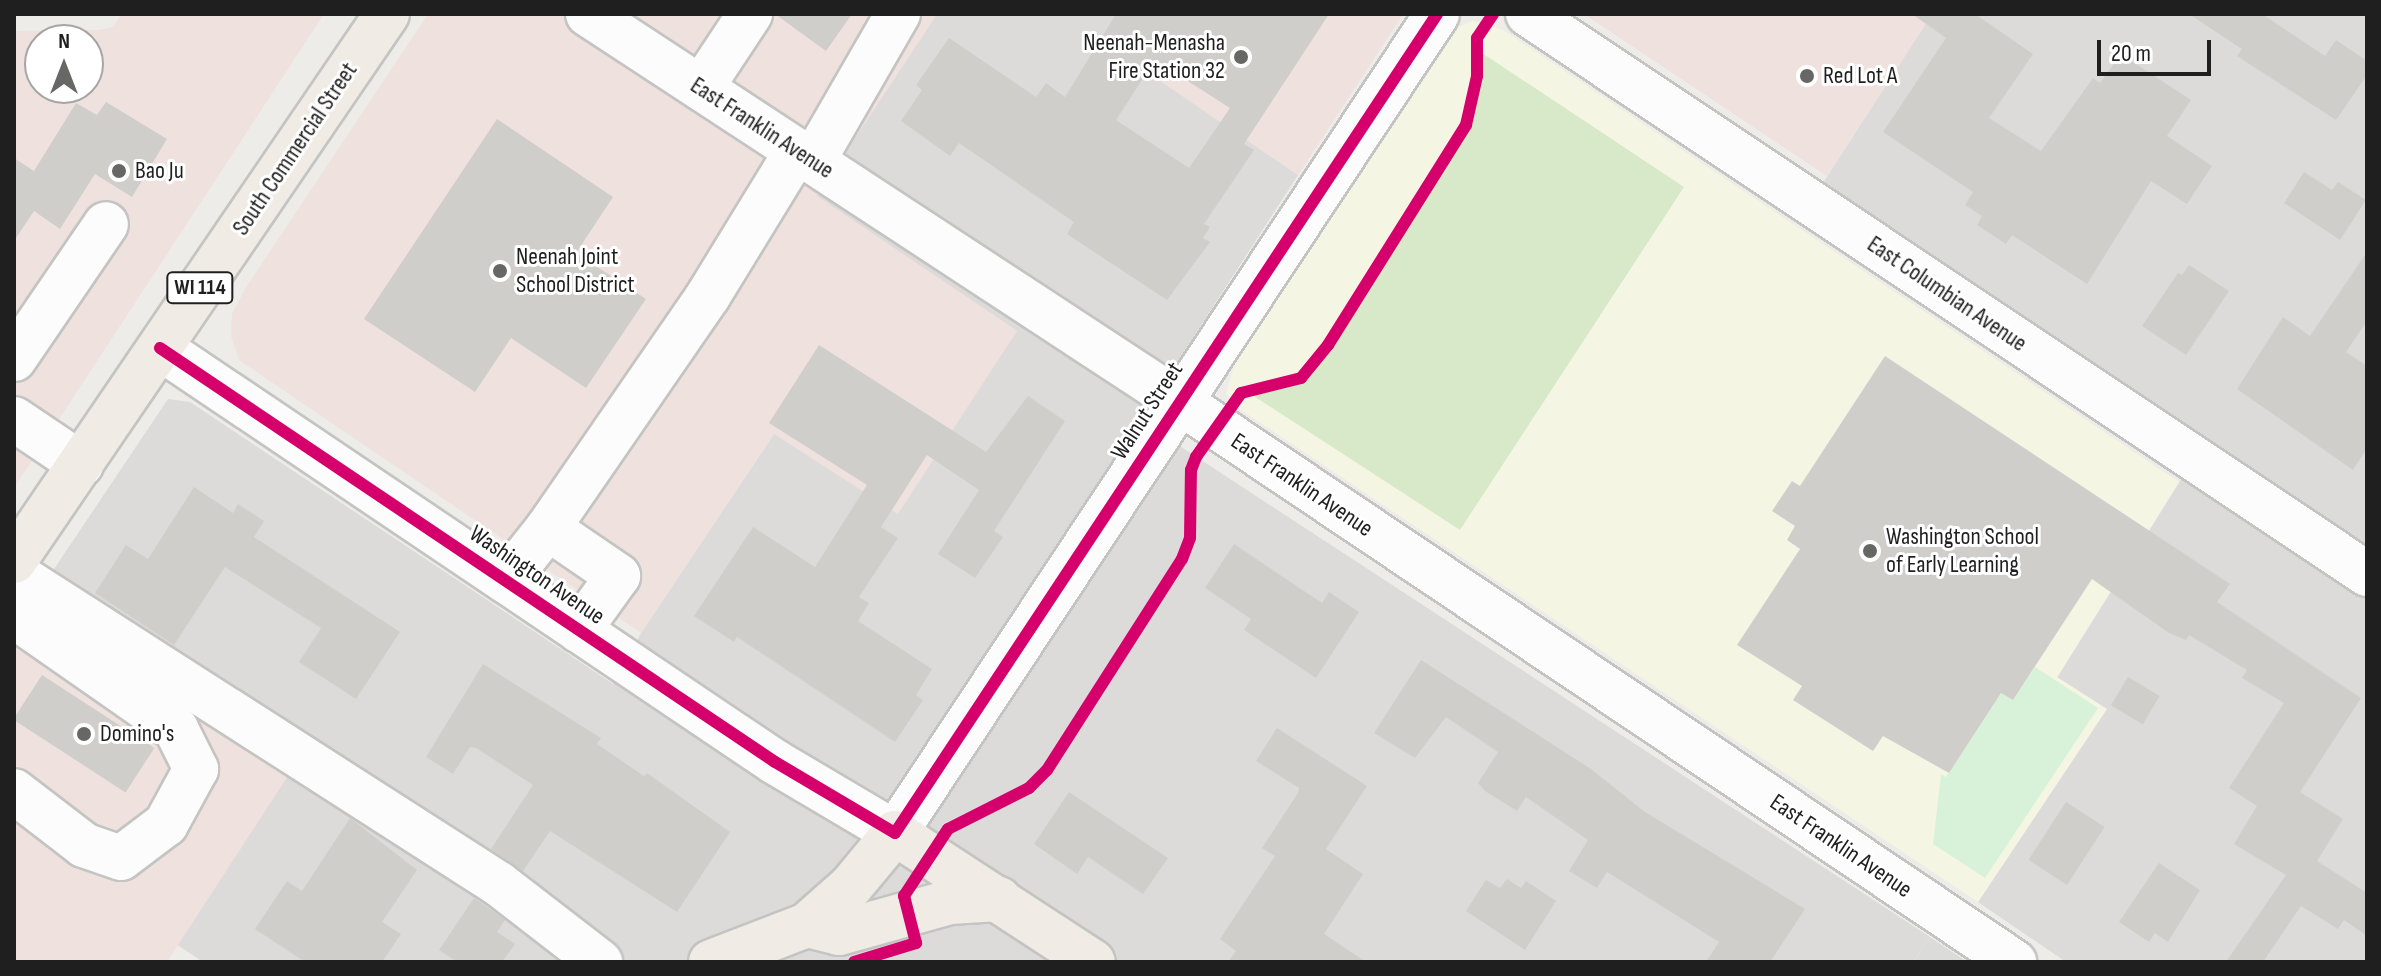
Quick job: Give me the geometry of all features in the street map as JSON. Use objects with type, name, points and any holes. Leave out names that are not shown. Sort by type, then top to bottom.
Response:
[{"type":"main road","name":"South Commercial Street","points":[[14,561],[387,14]]},
{"type":"main road","name":"Washington Avenue","points":[[895,833],[1093,962]]},
{"type":"main road","points":[[711,962],[807,925],[851,886],[895,833]]},
{"type":"main road","points":[[807,925],[839,933],[950,902],[999,899]]},
{"type":"street","points":[[701,88],[750,14]]},
{"type":"street","points":[[506,581],[548,528],[805,156],[898,14]]},
{"type":"street","name":"Walnut Street","points":[[895,833],[1437,14]]},
{"type":"street","name":"East Columbian Avenue","points":[[1528,14],[2367,574]]},
{"type":"street","name":"East Franklin Avenue","points":[[604,18],[701,88],[1180,402],[2014,962]]},
{"type":"street","points":[[14,359],[106,224]]},
{"type":"street","name":"Washington Avenue","points":[[160,348],[775,762],[895,833]]},
{"type":"street","points":[[14,419],[81,464]]},
{"type":"street","points":[[548,528],[618,576],[579,630]]},
{"type":"street","points":[[14,573],[499,884],[600,962]]},
{"type":"street","points":[[14,616],[176,729],[196,769],[166,824],[121,858],[84,845],[14,791]]},
{"type":"shaded area","points":[[121,14],[324,14],[14,488],[14,31],[24,31],[24,104],[104,104],[104,29],[113,27]]},
{"type":"shaded area","points":[[428,14],[937,14],[817,196],[1017,331],[898,514],[774,434],[641,633],[239,360],[231,336],[232,314],[245,289]]},
{"type":"shaded area","points":[[937,14],[1146,14],[1176,34],[1149,73],[1298,175],[1140,420],[1930,937],[1913,962],[203,962],[176,944],[309,744],[52,572],[168,399],[190,402],[613,684],[641,633],[774,434],[1017,331],[816,196]]},
{"type":"shaded area","points":[[1145,14],[1403,14],[1298,175],[1149,73],[1174,34]]},
{"type":"shaded area","name":"Red Lot A","points":[[1584,14],[1932,14],[1827,176]]},
{"type":"shaded area","points":[[1932,14],[2367,14],[2367,962],[2066,962],[1978,902],[2106,710],[2057,678],[2194,459],[1810,203]]},
{"type":"shaded area","points":[[1472,21],[1503,30],[2179,482],[2057,677],[2107,709],[1978,902],[1235,406],[1226,394],[1234,365],[1459,27]]},
{"type":"shaded area","points":[[14,622],[295,765],[167,962],[14,962]]},
{"type":"shaded area","points":[[1930,937],[1967,962],[1913,962]]},
{"type":"green space","points":[[1479,51],[1684,187],[1460,530],[1246,391],[1301,378],[1328,345],[1466,125]]},
{"type":"green space","points":[[2035,667],[2098,708],[1985,878],[1933,844],[1941,774],[1946,777],[2001,693],[2013,700]]},
{"type":"building","points":[[775,14],[852,14],[826,51]]},
{"type":"building","points":[[1116,14],[1329,14],[1244,144],[1254,150],[1204,224],[1210,227],[1203,238],[1210,242],[1167,300],[1067,234],[1074,222],[959,143],[950,156],[901,121],[922,90],[916,85],[949,38],[1036,97],[1046,83],[1065,97]],"holes":[[[1155,60],[1230,108],[1189,168],[1116,120]]]},
{"type":"building","points":[[1912,14],[1975,14],[2033,54],[1989,118],[2041,151],[2093,78],[2100,83],[2121,54],[2191,100],[2167,136],[2212,166],[2187,204],[2151,181],[2087,284],[2012,235],[2006,244],[1977,225],[1982,216],[1965,205],[1973,192],[1883,132],[1946,38]]},
{"type":"building","points":[[2189,14],[2262,14],[2325,56],[2336,40],[2367,61],[2367,75],[2336,120],[2237,56],[2242,49]]},
{"type":"building","points":[[106,102],[167,139],[132,197],[95,174],[60,229],[34,211],[14,241],[14,158],[34,171],[75,104],[97,115]]},
{"type":"building","name":"Neenah Joint School District","points":[[497,119],[613,197],[576,253],[646,299],[586,388],[511,338],[475,392],[364,319]]},
{"type":"building","points":[[2304,172],[2332,190],[2338,182],[2366,200],[2340,240],[2284,203]]},
{"type":"building","points":[[2367,252],[2367,321],[2346,352],[2367,366],[2367,448],[2353,470],[2237,389],[2283,317],[2310,336]]},
{"type":"building","points":[[2189,265],[2229,291],[2186,355],[2142,326],[2178,273],[2182,275]]},
{"type":"building","points":[[819,345],[986,452],[1028,396],[1065,421],[994,531],[1003,537],[975,578],[938,554],[979,490],[927,455],[881,527],[898,538],[859,597],[869,603],[858,621],[932,669],[916,695],[923,700],[895,742],[737,637],[734,642],[694,616],[753,527],[815,567],[867,485],[769,423]]},
{"type":"building","points":[[1885,356],[2230,584],[2217,602],[2361,698],[2300,792],[2343,819],[2317,861],[2367,893],[2367,936],[2344,920],[2338,929],[2301,906],[2263,962],[2226,962],[2286,875],[2234,844],[2257,806],[2229,788],[2284,703],[2242,678],[2247,670],[2189,635],[2186,640],[2169,633],[2092,579],[2013,700],[2001,693],[1949,773],[1883,736],[1873,751],[1793,700],[1802,686],[1737,645],[1800,549],[1787,540],[1795,526],[1772,511],[1792,481],[1800,486]]},
{"type":"building","points":[[194,487],[233,513],[238,504],[264,521],[254,537],[400,632],[356,699],[299,662],[321,628],[225,567],[174,645],[95,593],[126,545],[148,559]]},
{"type":"building","points":[[1234,544],[1322,603],[1329,592],[1359,612],[1316,678],[1244,630],[1251,619],[1205,588]]},
{"type":"building","points":[[1421,660],[1591,769],[1645,812],[1805,909],[1770,962],[1706,962],[1719,942],[1607,872],[1597,888],[1569,871],[1588,840],[1526,797],[1517,811],[1485,791],[1478,783],[1498,752],[1446,717],[1415,758],[1374,733]]},
{"type":"building","points":[[483,664],[601,738],[597,744],[644,776],[647,773],[730,832],[677,912],[550,831],[523,871],[491,849],[533,785],[476,748],[470,747],[453,774],[426,757]]},
{"type":"building","name":"Domino's","points":[[42,675],[154,748],[126,792],[14,720]]},
{"type":"building","points":[[2128,677],[2160,696],[2143,724],[2111,705]]},
{"type":"building","points":[[1277,728],[1367,786],[1326,849],[1363,874],[1324,934],[1366,962],[1228,962],[1236,951],[1220,939],[1275,856],[1262,848],[1298,793],[1299,788],[1256,761]]},
{"type":"building","points":[[1069,792],[1168,858],[1143,894],[1088,857],[1077,874],[1034,844]]},
{"type":"building","points":[[2066,802],[2105,827],[2067,885],[2028,860]]},
{"type":"building","points":[[350,818],[417,870],[382,922],[401,934],[382,962],[305,962],[255,929],[287,881],[302,891]]},
{"type":"building","points":[[2159,863],[2200,890],[2168,942],[2155,933],[2149,942],[2119,922]]},
{"type":"building","points":[[1507,879],[1521,888],[1526,881],[1556,901],[1525,950],[1466,911],[1486,880],[1500,888]]},
{"type":"building","points":[[474,898],[505,920],[497,932],[515,944],[502,962],[457,962],[439,950]]},
{"type":"cycle path","points":[[160,348],[775,762],[895,833],[1437,14]]},
{"type":"cycle path","points":[[854,962],[916,943],[904,896],[948,829],[1029,788],[1047,770],[1182,559],[1190,538],[1191,470],[1196,457],[1241,393],[1301,378],[1328,345],[1466,125],[1477,76],[1477,38],[1493,14]]},
{"type":"place","name":"Neenah-Menasha Fire Station 32","points":[[1241,57]]},
{"type":"place","name":"Red Lot A","points":[[1807,76]]},
{"type":"place","name":"Bao Ju","points":[[119,171]]},
{"type":"place","name":"Neenah Joint School District","points":[[500,271]]},
{"type":"place","name":"Washington School of Early Learning","points":[[1870,551]]},
{"type":"place","name":"Domino's","points":[[84,734]]}]
